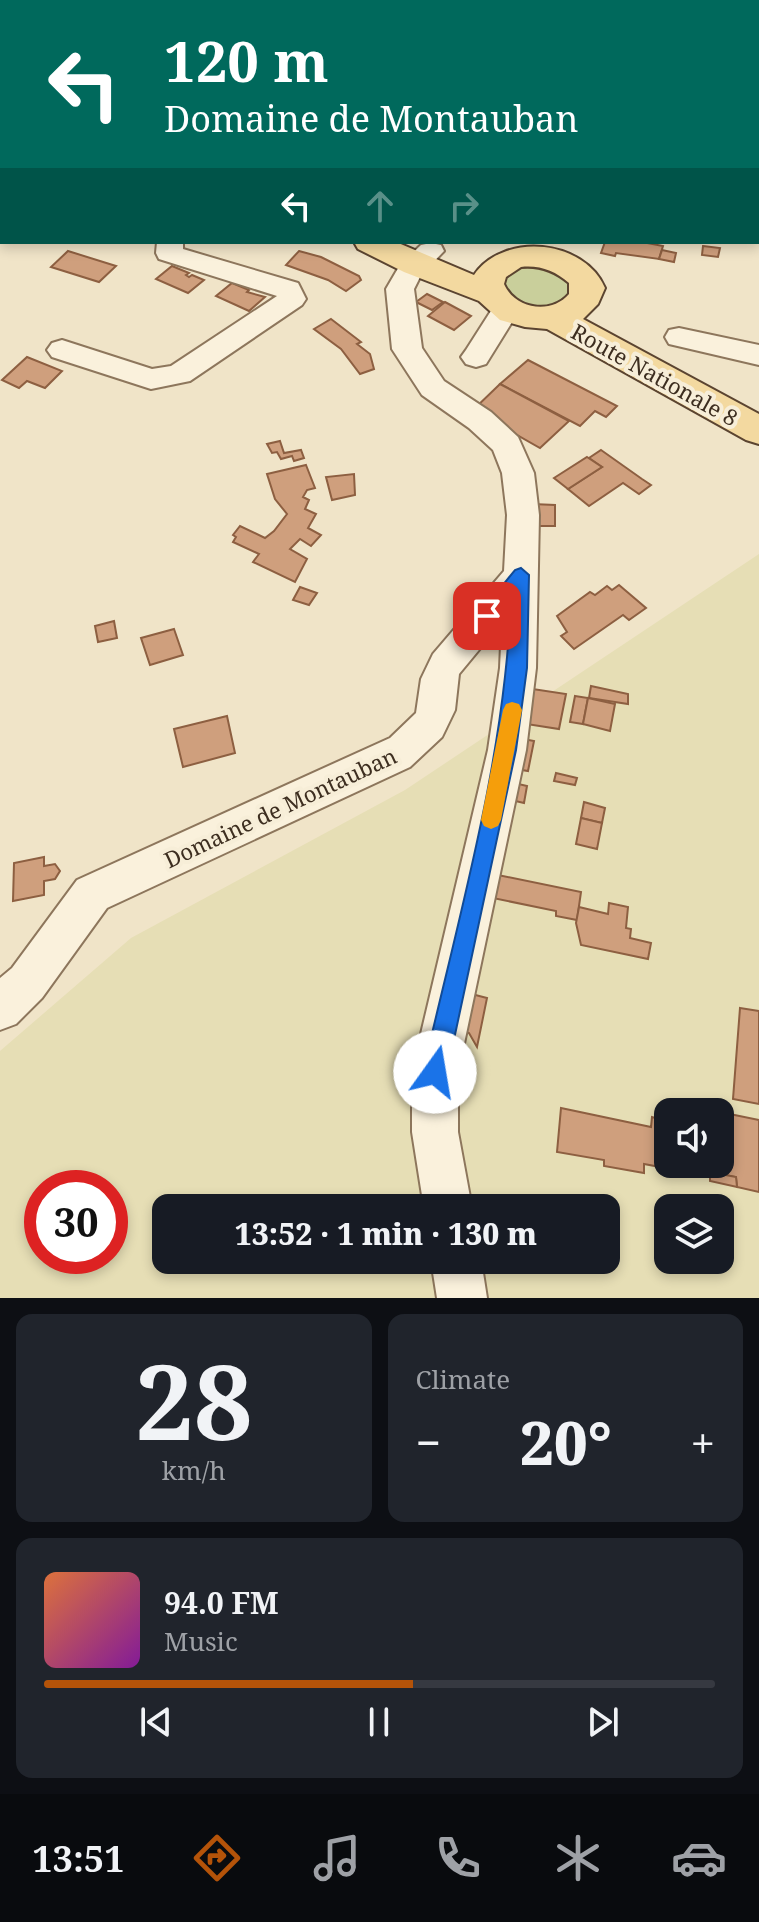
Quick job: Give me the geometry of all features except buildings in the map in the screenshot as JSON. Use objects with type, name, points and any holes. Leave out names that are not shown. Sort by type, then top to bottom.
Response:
[{"type":"main road","points":[[378,244],[412,252],[554,260]]},
{"type":"main road","points":[[412,252],[497,301],[535,317],[566,313],[554,260]]},
{"type":"main road","points":[[497,301],[488,277],[501,264],[554,260]]},
{"type":"main road","name":"Route Nationale 8","points":[[554,260],[604,324],[642,353],[759,424]]},
{"type":"main road","name":"Route Nationale 8","points":[[551,316],[759,431]]},
{"type":"street","points":[[62,350],[151,379],[166,378],[179,374],[292,299],[288,289],[169,253],[170,244]]},
{"type":"street","points":[[412,252],[400,289],[407,349],[433,388],[480,420],[507,445],[518,473],[523,515],[518,668],[507,750],[435,1072],[435,1132],[446,1194]]},
{"type":"street","points":[[476,357],[497,301]]},
{"type":"street","points":[[679,337],[759,355]]},
{"type":"street","name":"Domaine de Montauban","points":[[0,1008],[27,983],[92,894],[396,755],[421,737],[435,718],[439,696],[437,681],[446,664],[521,575]]},
{"type":"street","points":[[458,1274],[462,1298]]},
{"type":"shaded area","points":[[759,554],[759,1298],[0,1298],[0,1051],[131,938],[405,790]]},
{"type":"green space","points":[[522,256],[586,287],[535,317],[489,277]]},
{"type":"slow traffic","points":[[491,820],[507,750],[512,710]]},
{"type":"route","points":[[435,1072],[507,750],[518,668],[521,575],[487,616]]}]
